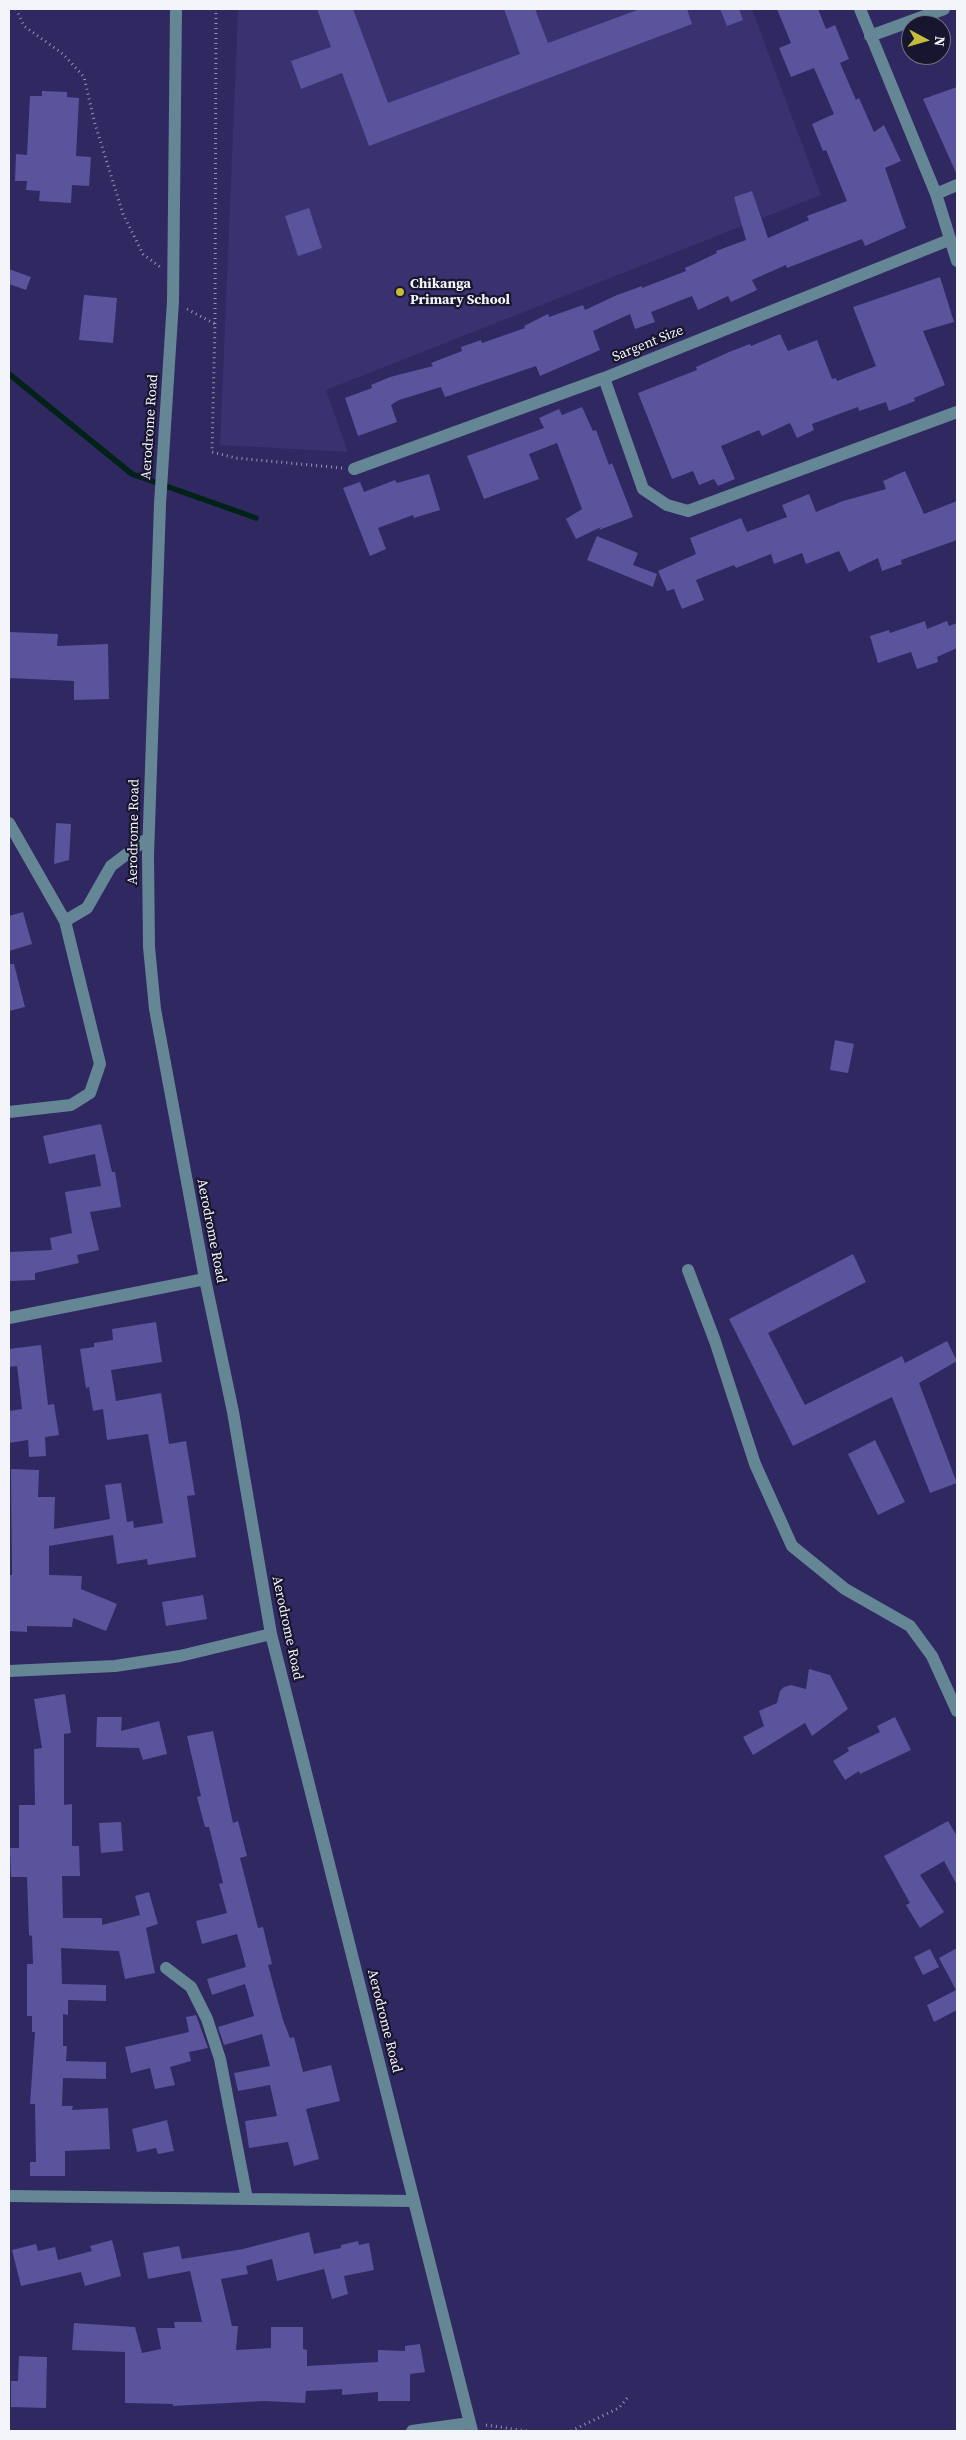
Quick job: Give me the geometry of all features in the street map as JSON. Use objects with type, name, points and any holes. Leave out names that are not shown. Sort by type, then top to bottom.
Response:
[{"type":"street","name":"Aerodrome Road","points":[[176,9],[174,278],[160,504],[148,838],[149,947],[155,1009],[205,1279],[233,1412],[271,1634],[471,2427]]},
{"type":"street","points":[[860,9],[936,194],[957,261]]},
{"type":"street","points":[[870,36],[944,9]]},
{"type":"street","points":[[936,194],[957,185]]},
{"type":"street","name":"Sargent Size","points":[[354,469],[604,378],[949,240]]},
{"type":"street","points":[[604,378],[643,489],[666,505],[688,511],[957,412]]},
{"type":"street","points":[[9,823],[65,921],[100,1064],[90,1093],[71,1105],[9,1112]]},
{"type":"street","points":[[65,921],[87,908],[111,866],[148,838]]},
{"type":"street","points":[[688,1270],[715,1341],[755,1464],[792,1546],[845,1589],[910,1626],[932,1656],[957,1712]]},
{"type":"street","points":[[9,1318],[205,1279]]},
{"type":"street","points":[[9,1671],[115,1666],[180,1656],[271,1634]]},
{"type":"street","points":[[166,1968],[191,1987],[208,2019],[220,2059],[247,2199]]},
{"type":"street","points":[[9,2196],[413,2201]]},
{"type":"street","points":[[412,2431],[471,2427]]},
{"type":"path","points":[[16,9],[24,26],[63,54],[84,78],[95,124],[123,214],[143,254],[174,278]]},
{"type":"path","points":[[216,9],[212,452],[236,458],[354,469]]},
{"type":"path","points":[[173,301],[214,324]]},
{"type":"path","points":[[571,2431],[619,2408],[628,2397]]},
{"type":"path","points":[[471,2427],[527,2431]]},
{"type":"shaded area","name":"Chikanga Primary School","points":[[238,9],[752,9],[821,195],[326,390],[348,452],[220,445]]},
{"type":"building","points":[[317,9],[353,9],[388,103],[520,54],[504,9],[535,9],[548,43],[640,9],[687,9],[692,24],[369,146],[342,73],[301,89],[291,61],[331,47]]},
{"type":"building","points":[[720,9],[739,9],[743,20],[727,26]]},
{"type":"building","points":[[777,9],[818,9],[826,29],[835,25],[849,59],[840,63],[856,100],[859,98],[874,132],[884,125],[901,161],[885,168],[906,228],[865,246],[862,239],[787,268],[786,265],[752,280],[757,290],[731,302],[728,296],[698,310],[692,296],[651,312],[655,322],[635,329],[630,314],[593,331],[600,350],[540,376],[536,366],[445,397],[441,387],[399,400],[391,405],[397,422],[358,436],[345,398],[372,388],[371,385],[390,377],[433,366],[431,363],[462,351],[461,347],[481,340],[482,343],[525,328],[524,326],[548,314],[549,317],[583,305],[585,310],[617,295],[642,286],[642,288],[686,271],[685,268],[717,253],[716,251],[746,240],[734,197],[752,191],[768,238],[809,220],[807,216],[847,201],[826,150],[823,151],[812,124],[834,114],[814,68],[791,77],[779,48],[791,43]]},
{"type":"building","points":[[957,87],[957,175],[923,99]]},
{"type":"building","points":[[42,91],[67,92],[67,97],[79,98],[76,156],[91,157],[89,186],[72,185],[71,203],[39,201],[40,191],[26,190],[27,181],[15,181],[16,154],[27,155],[30,96],[42,96]]},
{"type":"building","points":[[309,208],[322,248],[298,256],[285,216]]},
{"type":"building","points":[[9,269],[31,277],[26,290],[9,284]]},
{"type":"building","points":[[940,277],[954,322],[923,331],[945,385],[914,398],[915,401],[889,411],[886,402],[859,411],[858,407],[812,424],[814,430],[797,438],[790,423],[762,436],[759,430],[721,446],[735,479],[718,486],[714,479],[699,485],[693,471],[672,479],[638,393],[697,370],[696,367],[729,352],[750,344],[751,346],[780,334],[788,351],[817,340],[832,379],[836,378],[837,381],[876,366],[853,307]]},
{"type":"building","points":[[84,295],[117,298],[113,343],[79,340]]},
{"type":"building","points":[[582,407],[593,431],[596,430],[609,465],[612,463],[633,517],[599,530],[601,527],[576,539],[566,519],[582,509],[557,443],[529,454],[539,479],[484,499],[467,456],[544,428],[539,418],[559,409],[562,415]]},
{"type":"building","points":[[905,471],[924,514],[957,501],[957,540],[901,560],[902,564],[882,571],[878,558],[849,572],[839,551],[806,564],[802,553],[774,564],[771,554],[736,568],[734,565],[696,580],[704,600],[682,609],[674,589],[667,591],[658,571],[696,554],[690,538],[741,518],[747,532],[787,517],[782,505],[809,494],[816,512],[843,501],[886,489],[883,481]]},
{"type":"building","points":[[429,474],[440,510],[414,518],[413,515],[378,528],[386,549],[370,556],[343,488],[360,482],[364,492],[395,480],[397,483]]},
{"type":"building","points":[[597,536],[638,553],[633,565],[657,574],[653,587],[587,560]]},
{"type":"building","points":[[925,621],[927,629],[947,621],[949,626],[957,623],[957,648],[937,657],[938,662],[917,669],[911,652],[878,663],[870,636],[889,630],[890,633]]},
{"type":"building","points":[[9,632],[58,634],[57,646],[108,644],[109,699],[74,700],[74,681],[9,678]]},
{"type":"building","points":[[56,823],[71,824],[69,860],[54,864]]},
{"type":"building","points":[[23,912],[32,944],[9,951],[9,916]]},
{"type":"building","points":[[9,964],[14,964],[25,1007],[9,1011]]},
{"type":"building","points":[[835,1040],[854,1044],[848,1073],[830,1070]]},
{"type":"building","points":[[101,1124],[112,1172],[115,1172],[121,1207],[90,1212],[99,1250],[77,1255],[79,1263],[35,1273],[35,1280],[9,1281],[9,1252],[52,1250],[50,1238],[72,1233],[65,1192],[101,1186],[95,1154],[49,1164],[43,1136]]},
{"type":"building","points":[[853,1254],[866,1282],[768,1333],[805,1405],[902,1356],[905,1363],[947,1341],[957,1361],[919,1383],[957,1483],[930,1493],[892,1397],[793,1446],[729,1319]]},
{"type":"building","points":[[156,1322],[162,1362],[111,1370],[116,1401],[161,1393],[169,1444],[186,1441],[195,1495],[187,1496],[196,1557],[148,1565],[147,1559],[117,1564],[113,1535],[49,1546],[49,1575],[82,1576],[81,1589],[117,1604],[106,1631],[73,1618],[72,1627],[27,1626],[27,1632],[9,1631],[9,1575],[12,1575],[11,1469],[39,1470],[38,1497],[55,1497],[54,1529],[110,1519],[105,1485],[121,1483],[127,1522],[133,1521],[134,1528],[163,1523],[148,1434],[107,1440],[103,1409],[93,1411],[89,1387],[86,1388],[80,1349],[94,1347],[94,1343],[113,1340],[112,1329]]},
{"type":"building","points":[[41,1345],[48,1405],[54,1404],[59,1435],[45,1437],[46,1456],[29,1457],[28,1440],[9,1443],[9,1411],[22,1409],[17,1366],[9,1367],[9,1349]]},
{"type":"building","points":[[875,1440],[905,1502],[878,1515],[848,1454]]},
{"type":"building","points":[[203,1595],[207,1619],[166,1626],[162,1602]]},
{"type":"building","points":[[809,1669],[830,1675],[848,1709],[812,1736],[805,1723],[753,1755],[743,1737],[764,1726],[759,1711],[777,1703],[780,1691],[784,1687],[791,1685],[806,1689]]},
{"type":"building","points":[[65,1694],[71,1733],[64,1734],[64,1805],[72,1804],[72,1846],[79,1846],[80,1876],[62,1876],[63,1918],[102,1918],[102,1925],[140,1915],[135,1896],[149,1892],[158,1924],[146,1928],[155,1973],[125,1979],[119,1951],[61,1948],[62,1984],[106,1985],[106,2001],[68,2000],[68,2015],[63,2014],[63,2046],[67,2046],[66,2061],[106,2062],[106,2079],[63,2078],[62,2106],[73,2106],[72,2110],[108,2108],[110,2149],[65,2151],[65,2176],[30,2176],[30,2162],[36,2162],[35,2104],[30,2104],[35,2032],[32,2032],[32,2016],[27,2016],[27,1964],[33,1964],[32,1936],[29,1935],[27,1877],[11,1877],[10,1848],[19,1848],[19,1805],[35,1805],[34,1749],[42,1748],[34,1699]]},
{"type":"building","points":[[97,1717],[122,1717],[121,1731],[159,1721],[167,1754],[143,1760],[139,1748],[96,1747]]},
{"type":"building","points":[[895,1717],[911,1750],[860,1774],[859,1771],[845,1780],[833,1761],[849,1751],[847,1748],[880,1732],[877,1726]]},
{"type":"building","points":[[213,1731],[233,1823],[238,1821],[247,1856],[240,1858],[258,1928],[263,1927],[272,1964],[268,1965],[283,2020],[290,2038],[294,2037],[303,2072],[331,2065],[340,2101],[306,2109],[319,2159],[294,2166],[288,2142],[249,2148],[245,2121],[277,2116],[270,2085],[238,2091],[234,2073],[270,2066],[262,2034],[224,2045],[218,2027],[254,2016],[245,1984],[212,1995],[207,1979],[246,1967],[237,1934],[202,1944],[196,1921],[227,1913],[219,1884],[223,1883],[209,1827],[205,1827],[197,1797],[201,1796],[187,1736]]},
{"type":"building","points":[[948,1821],[957,1836],[957,1885],[944,1861],[920,1875],[944,1912],[920,1928],[906,1905],[910,1903],[884,1856]]},
{"type":"building","points":[[121,1822],[123,1851],[101,1853],[99,1823]]},
{"type":"building","points":[[957,1948],[957,2010],[934,2022],[927,2005],[956,1990],[939,1958]]},
{"type":"building","points":[[930,1949],[939,1967],[923,1975],[914,1957]]},
{"type":"building","points":[[196,2015],[208,2048],[189,2052],[191,2061],[170,2067],[175,2085],[155,2089],[150,2068],[131,2073],[125,2047],[189,2032],[186,2017]]},
{"type":"building","points":[[167,2120],[174,2151],[158,2154],[156,2148],[137,2152],[132,2129]]},
{"type":"building","points":[[309,2232],[314,2254],[341,2248],[341,2245],[358,2241],[359,2245],[369,2243],[374,2270],[344,2276],[348,2294],[332,2299],[324,2269],[277,2281],[272,2259],[246,2266],[248,2274],[221,2279],[232,2326],[238,2326],[236,2350],[271,2348],[271,2327],[303,2327],[303,2349],[307,2350],[307,2366],[378,2362],[378,2350],[405,2351],[405,2346],[420,2344],[425,2372],[410,2374],[410,2401],[378,2401],[378,2392],[342,2395],[342,2389],[306,2391],[305,2403],[264,2401],[173,2406],[173,2404],[125,2403],[125,2352],[72,2350],[74,2323],[135,2327],[142,2353],[161,2349],[157,2328],[175,2328],[174,2322],[202,2322],[190,2271],[148,2279],[143,2253],[179,2246],[182,2259],[243,2249]]},
{"type":"building","points":[[112,2240],[121,2276],[85,2286],[81,2272],[21,2286],[12,2250],[36,2244],[38,2251],[55,2247],[58,2260],[92,2251],[90,2246]]},
{"type":"building","points":[[19,2356],[47,2357],[46,2408],[11,2407],[11,2381],[18,2381]]},
{"type":"waterway","points":[[9,374],[132,474],[256,518]]},
{"type":"place","name":"Chikanga Primary School","points":[[400,292]]}]
